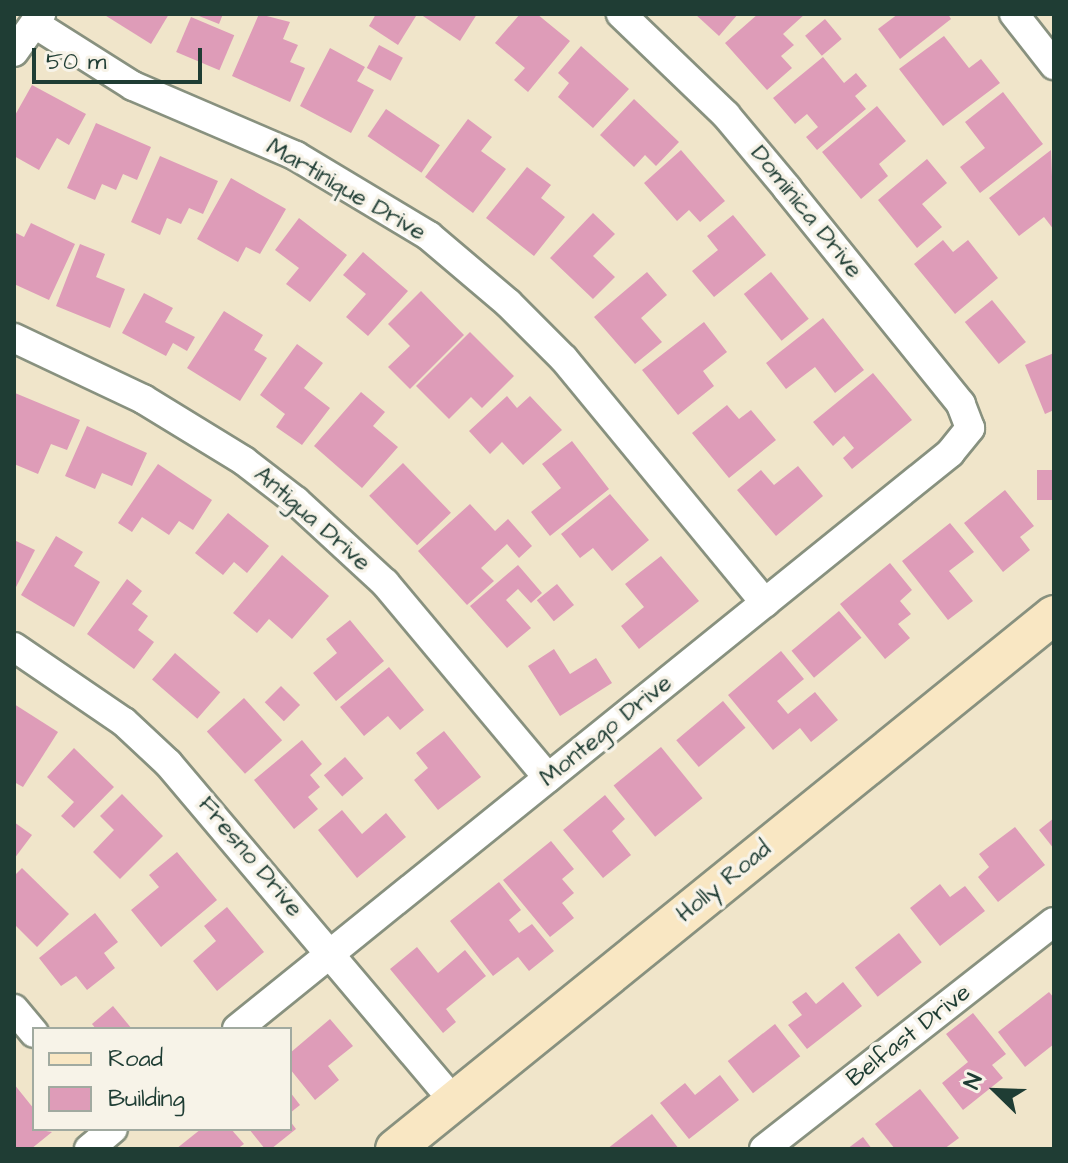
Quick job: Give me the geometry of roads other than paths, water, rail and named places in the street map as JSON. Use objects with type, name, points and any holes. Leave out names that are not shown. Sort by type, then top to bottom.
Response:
[{"type":"main road","name":"Holly Road","points":[[395,1149],[1054,615]]},
{"type":"street","name":"Dominica Drive","points":[[621,14],[667,55],[777,175],[961,404],[970,428]]},
{"type":"street","points":[[1014,14],[1054,65]]},
{"type":"street","points":[[14,52],[38,19]]},
{"type":"street","name":"Martinique Drive","points":[[38,19],[133,86],[296,156],[429,236],[508,303],[564,359],[765,603]]},
{"type":"street","name":"Antigua Drive","points":[[14,338],[143,399],[233,454],[296,501],[385,583],[548,778]]},
{"type":"street","name":"Montego Drive","points":[[239,1027],[950,453],[970,428]]},
{"type":"street","name":"Fresno Drive","points":[[14,647],[124,722],[168,763],[454,1101]]},
{"type":"street","name":"Belfast Drive","points":[[764,1149],[1054,922]]},
{"type":"street","points":[[14,1009],[32,1031]]},
{"type":"street","points":[[89,1149],[111,1131]]}]
